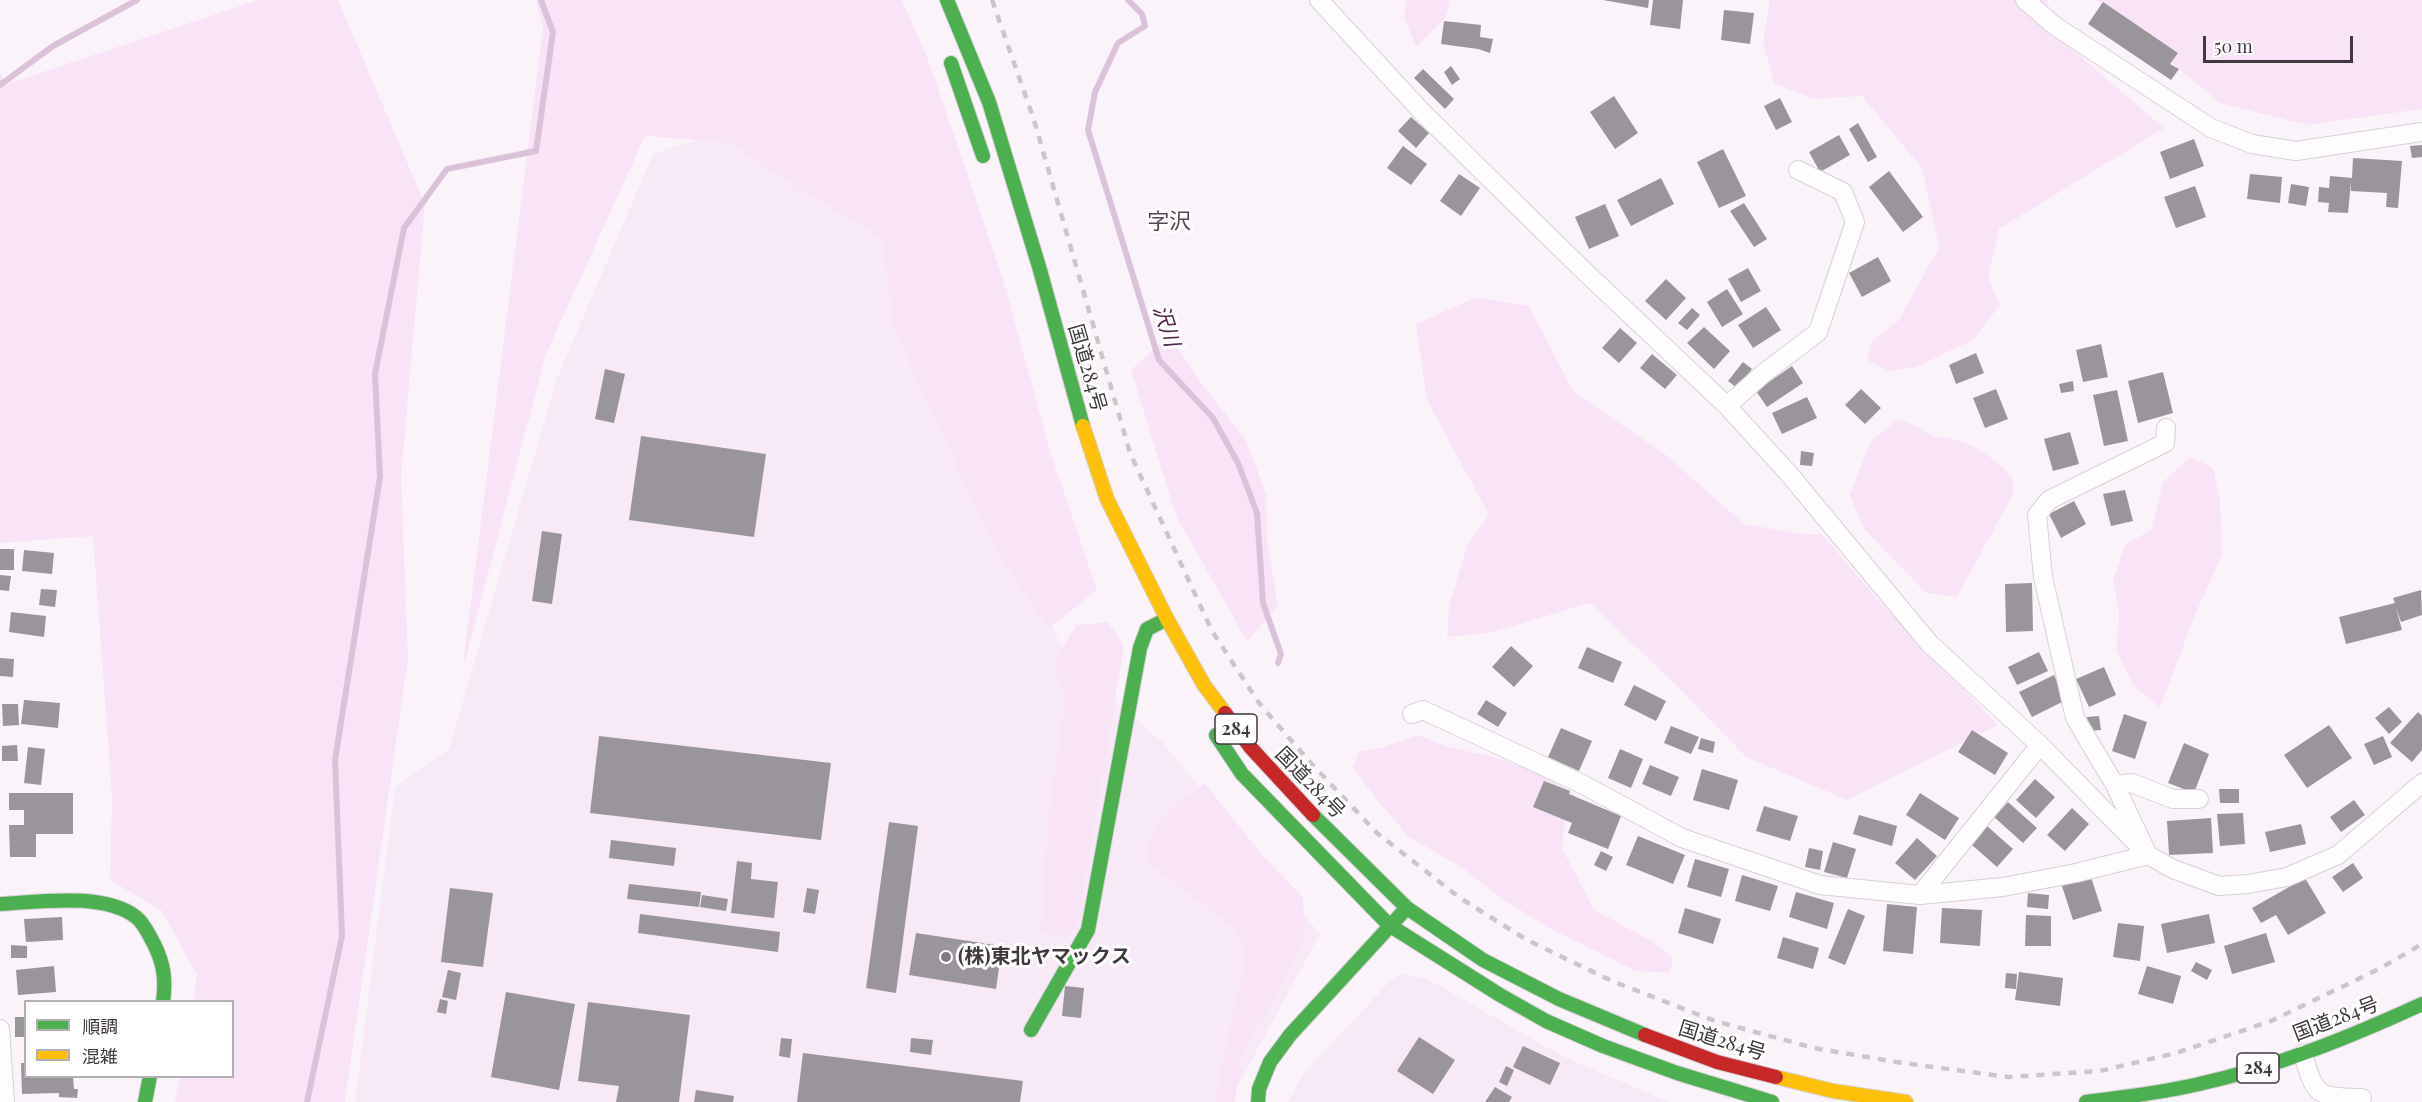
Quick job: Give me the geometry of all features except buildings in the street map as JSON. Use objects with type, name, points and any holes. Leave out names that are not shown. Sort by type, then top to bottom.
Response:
[{"type":"main road","name":"国道284号","points":[[947,0],[989,102],[1040,270],[1079,414],[1107,500],[1203,685],[1251,748],[1292,794],[1407,908],[1483,960],[1559,999],[1658,1041],[1717,1062],[1865,1100],[1906,1102]]},
{"type":"main road","points":[[947,52],[989,173]]},
{"type":"main road","points":[[1145,623],[1167,619]]},
{"type":"main road","points":[[1145,623],[1158,648]]},
{"type":"main road","points":[[1031,1030],[1088,930],[1145,623]]},
{"type":"main road","name":"284","points":[[1210,726],[1242,774],[1389,925],[1500,995],[1546,1021],[1603,1046],[1677,1073],[1772,1102]]},
{"type":"main road","points":[[0,904],[84,902],[114,906],[137,918],[163,960],[167,978],[163,1000]]},
{"type":"main road","points":[[1258,1102],[1259,1089],[1270,1062],[1290,1035],[1407,908]]},
{"type":"main road","name":"国道284号","points":[[2086,1102],[2167,1091],[2232,1076],[2303,1054],[2374,1027],[2422,1004]]},
{"type":"main road","points":[[145,1102],[150,1078]]},
{"type":"street","points":[[1319,0],[1432,121],[1582,269],[1727,406],[1789,474],[1929,644],[2040,745],[2148,855],[2173,869],[2219,886],[2248,884],[2287,877],[2338,855],[2422,783]]},
{"type":"street","points":[[2025,0],[2055,26],[2211,128],[2252,144],[2296,151],[2422,132]]},
{"type":"street","points":[[1727,406],[1764,373],[1818,332],[1855,222],[1843,192],[1798,170]]},
{"type":"street","points":[[2148,855],[2115,785],[2076,718],[2043,577],[2037,515],[2049,500],[2165,443],[2166,428]]},
{"type":"street","points":[[1412,714],[1423,710],[1582,784],[1682,838],[1820,885],[1920,895],[2003,888],[2148,855]]},
{"type":"street","points":[[1920,895],[2040,745]]},
{"type":"street","points":[[2115,785],[2132,783],[2173,799],[2199,799]]},
{"type":"street","points":[[0,1029],[5,1102]]},
{"type":"street","points":[[2303,1054],[2315,1087],[2327,1097],[2362,1098]]},
{"type":"shaded area","points":[[258,0],[338,0],[425,204],[401,476],[408,658],[345,1102],[175,1102],[180,1078],[234,1078],[234,1000],[193,1000],[197,975],[162,911],[110,880],[112,797],[93,536],[0,543],[0,72],[7,84]]},
{"type":"shaded area","points":[[536,0],[902,0],[928,59],[1003,279],[1051,454],[1097,590],[1049,628],[995,549],[894,329],[882,238],[771,171],[731,143],[645,136],[546,354],[462,672],[543,27]]},
{"type":"shaded area","points":[[1406,0],[1450,0],[1446,17],[1416,47],[1404,17]]},
{"type":"shaded area","points":[[1770,0],[2047,0],[2052,32],[2164,128],[1999,229],[1988,278],[2000,305],[1973,340],[1916,367],[1889,371],[1867,360],[1872,341],[1899,320],[1939,247],[1922,168],[1862,96],[1813,99],[1774,83],[1763,43]]},
{"type":"shaded area","points":[[2096,0],[2422,0],[2422,109],[2307,125],[2220,103]]},
{"type":"shaded area","points":[[731,129],[897,232],[1006,514],[1064,654],[1165,745],[1320,934],[1229,1102],[355,1102],[395,787],[449,749],[557,378],[653,154]]},
{"type":"shaded area","points":[[1477,297],[1529,306],[1573,391],[1666,455],[1744,524],[1804,534],[1822,534],[1880,602],[1998,725],[1847,800],[1746,757],[1679,688],[1590,603],[1489,633],[1447,637],[1449,606],[1468,543],[1489,515],[1427,400],[1416,324]]},
{"type":"shaded area","points":[[1167,337],[1246,440],[1266,494],[1267,539],[1278,606],[1247,641],[1176,516],[1131,370]]},
{"type":"shaded area","points":[[1897,420],[1913,424],[1933,436],[1950,438],[1977,448],[2000,465],[2013,479],[2013,494],[1957,597],[1926,593],[1864,529],[1850,495],[1871,441]]},
{"type":"shaded area","points":[[2190,457],[2213,468],[2220,500],[2222,555],[2195,615],[2160,708],[2134,686],[2116,651],[2119,615],[2113,580],[2125,545],[2152,529],[2163,482]]},
{"type":"shaded area","points":[[1108,622],[1124,646],[1077,928],[1062,938],[1041,930],[1048,820],[1065,696],[1053,663],[1076,625]]},
{"type":"shaded area","points":[[1418,735],[1445,746],[1497,758],[1542,774],[1574,794],[1566,816],[1562,848],[1594,910],[1652,941],[1673,958],[1670,973],[1636,971],[1549,928],[1501,898],[1461,867],[1409,837],[1376,799],[1353,767],[1359,752],[1380,748]]},
{"type":"shaded area","points":[[1204,783],[1265,858],[1303,897],[1305,934],[1241,1059],[1235,1102],[1214,1102],[1246,956],[1234,928],[1145,860],[1159,823],[1173,807]]},
{"type":"shaded area","points":[[1401,974],[1426,978],[1564,1057],[1669,1102],[1288,1102],[1303,1074],[1391,980]]},
{"type":"waterway","points":[[0,85],[53,46],[137,0]]},
{"type":"waterway","points":[[307,1102],[342,936],[335,760],[380,477],[375,374],[404,228],[447,169],[536,151],[553,32],[541,0]]},
{"type":"waterway","name":"沢川","points":[[1128,0],[1142,14],[1145,26],[1118,43],[1095,92],[1088,130],[1159,360],[1213,418],[1238,463],[1257,513],[1263,603],[1281,654],[1278,663]]},
{"type":"railway","points":[[992,0],[1034,120],[1130,453],[1212,631],[1259,703],[1308,760],[1377,833],[1460,898],[1527,940],[1612,981],[1715,1021],[1814,1048],[2008,1077],[2100,1071],[2176,1053],[2271,1021],[2379,969],[2422,944]]},
{"type":"traffic: fast","points":[[947,0],[989,102],[1040,270],[1083,426]]},
{"type":"traffic: fast","points":[[951,63],[983,156]]},
{"type":"traffic: fast","points":[[1031,1030],[1088,930],[1140,648],[1147,629],[1167,619]]},
{"type":"traffic: fast","points":[[1216,735],[1242,774],[1389,925],[1500,995],[1546,1021],[1603,1046],[1677,1073],[1772,1102]]},
{"type":"traffic: fast","points":[[1313,815],[1407,908],[1483,960],[1559,999],[1645,1035]]},
{"type":"traffic: fast","points":[[0,904],[89,901],[122,909],[136,917],[146,929],[160,958],[164,979],[163,1000]]},
{"type":"traffic: fast","points":[[1258,1102],[1259,1089],[1270,1062],[1290,1035],[1403,912]]},
{"type":"traffic: fast","points":[[2086,1102],[2171,1090],[2256,1069],[2340,1039],[2422,1004]]},
{"type":"traffic: fast","points":[[145,1102],[150,1078]]},
{"type":"traffic: slow","points":[[1083,426],[1107,499],[1167,619],[1204,685],[1225,713]]},
{"type":"traffic: slow","points":[[1776,1077],[1833,1091],[1906,1102]]},
{"type":"traffic: jam","points":[[1225,713],[1251,748],[1313,815]]},
{"type":"traffic: jam","points":[[1645,1035],[1717,1062],[1776,1077]]},
{"type":"place","name":"(株)東北ヤマックス","points":[[946,957]]},
{"type":"district","name":"字沢","points":[[1169,222]]}]
